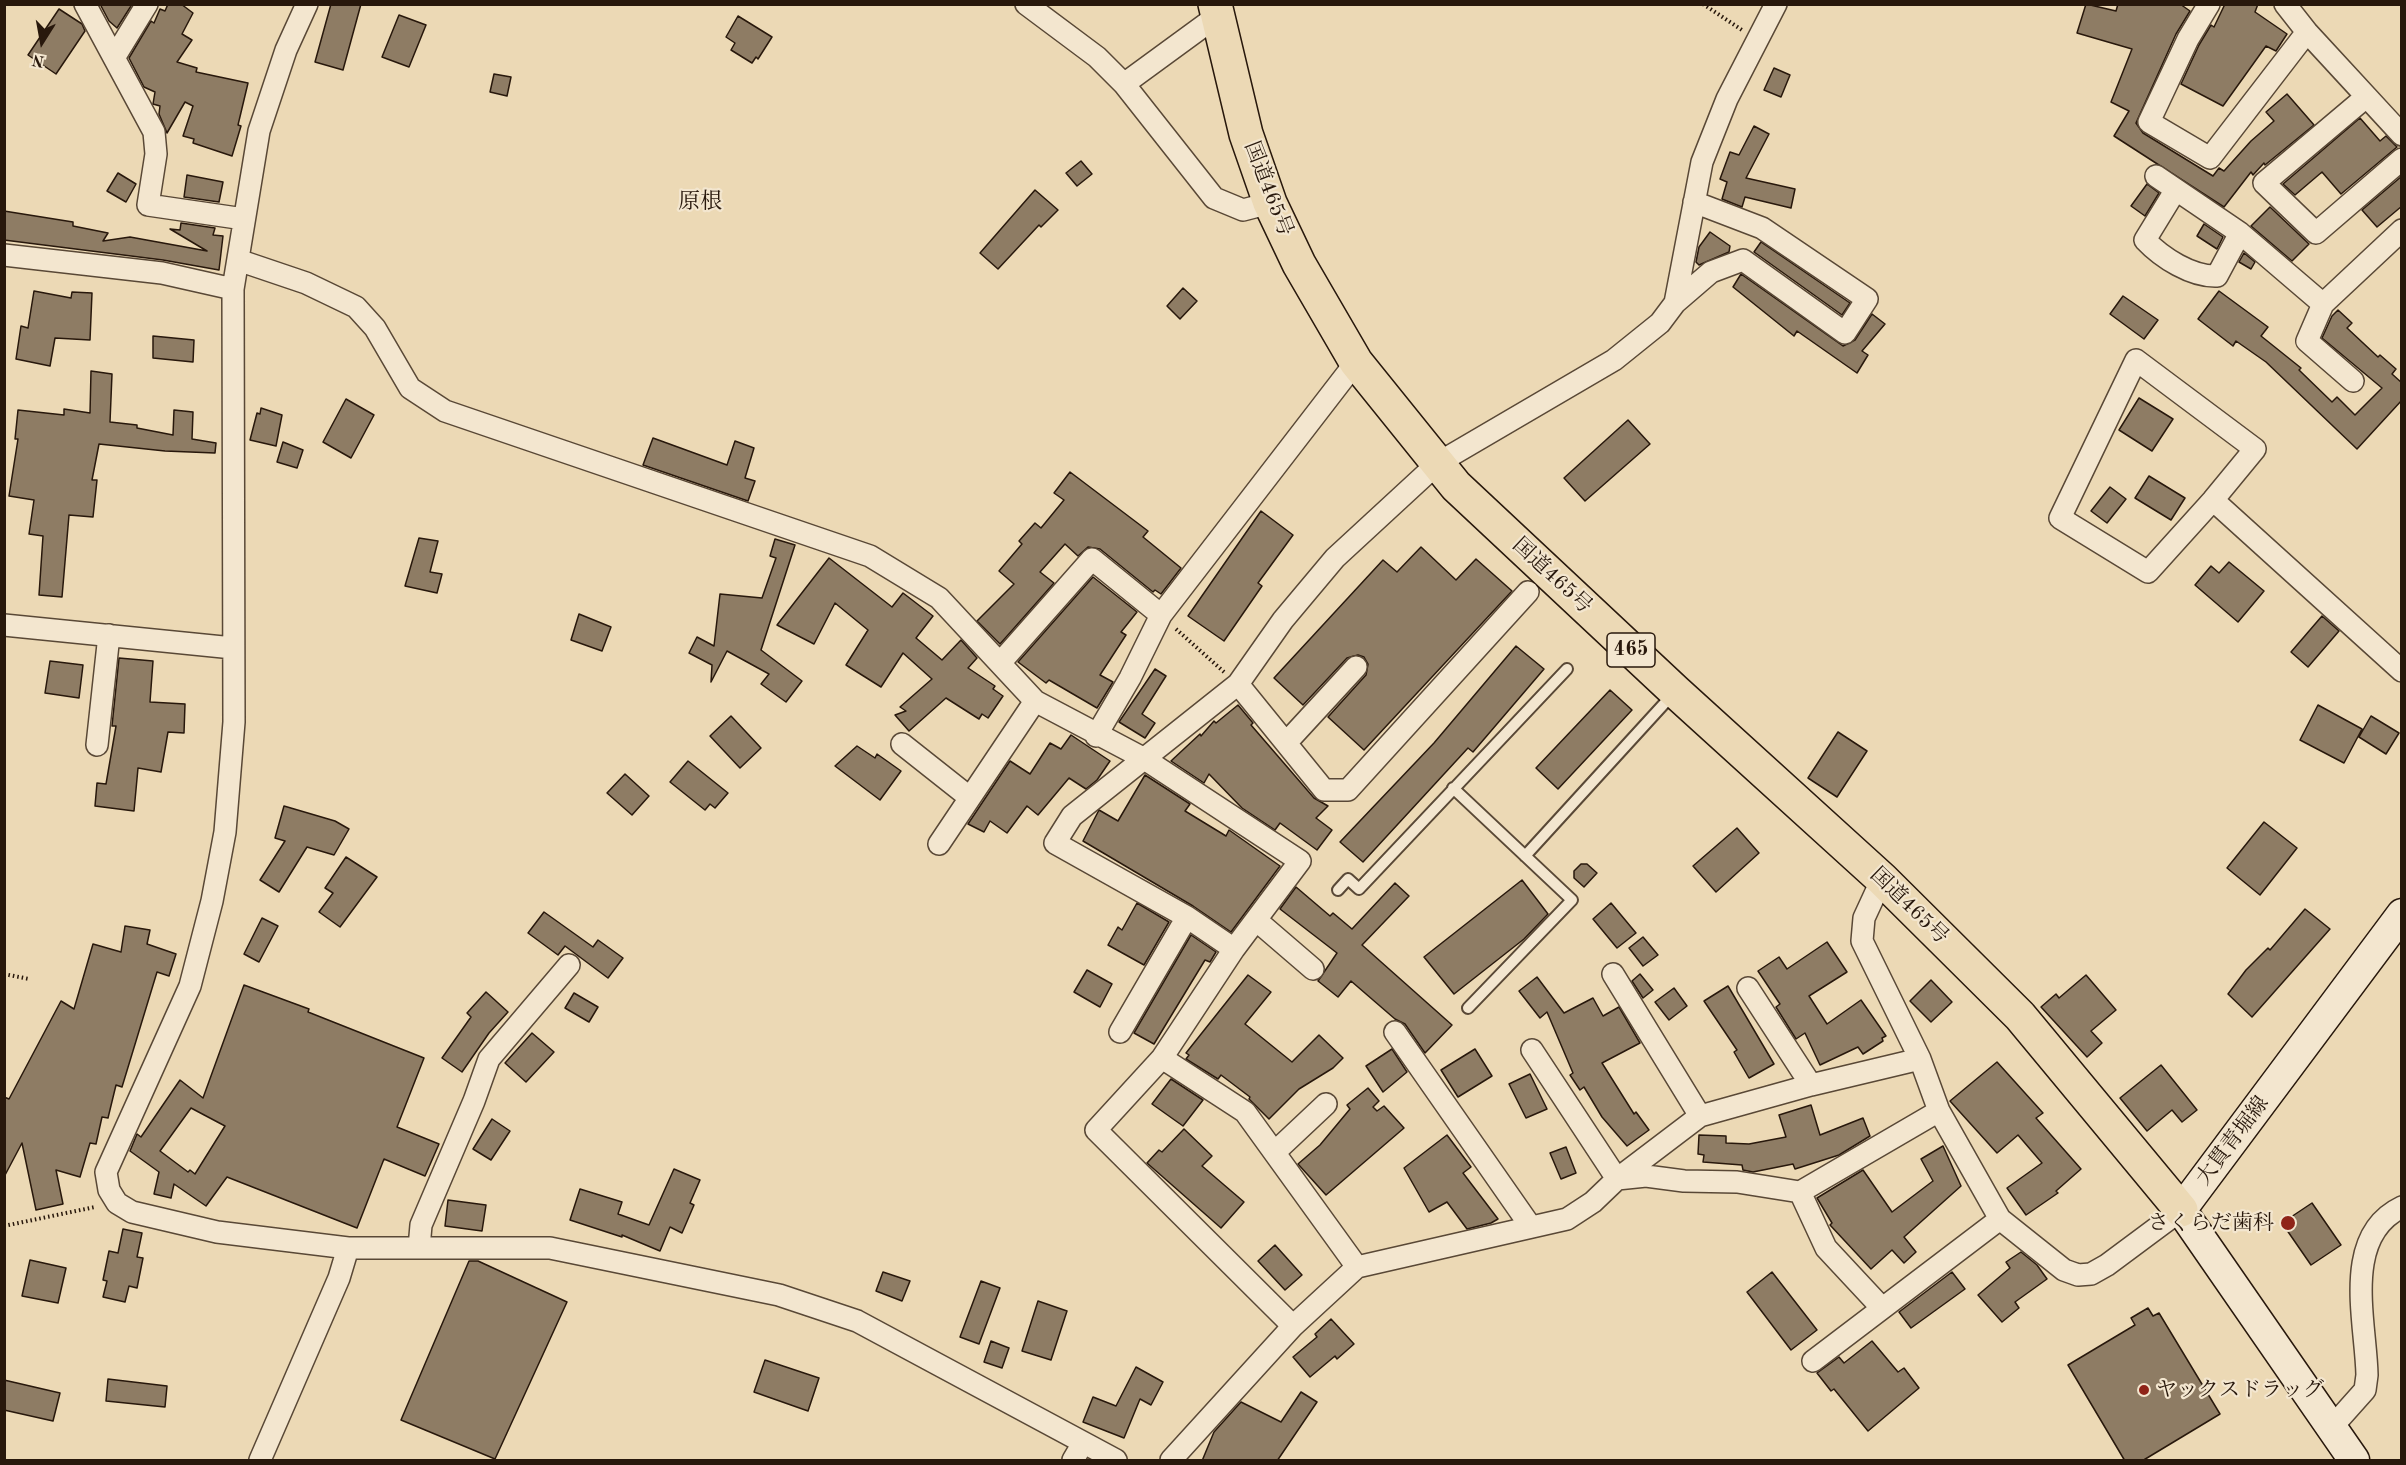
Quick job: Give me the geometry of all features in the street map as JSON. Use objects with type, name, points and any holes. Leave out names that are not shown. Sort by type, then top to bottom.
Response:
[{"type":"highway","name":"国道465号","points":[[1216,10],[1246,134],[1270,203],[1304,273],[1356,362],[1456,486],[1675,691],[1882,879],[2020,1016],[2181,1210]]},
{"type":"main road","name":"大貫青堀線","points":[[2181,1210],[2402,914]]},
{"type":"main road","points":[[2181,1210],[2354,1461]]},
{"type":"street","points":[[85,4],[153,132],[156,154],[148,205],[244,219]]},
{"type":"street","points":[[114,58],[147,4]]},
{"type":"street","points":[[307,4],[286,50],[259,131],[233,289],[234,722],[225,832],[212,901],[189,986],[106,1172],[109,1190],[117,1203],[132,1212],[194,1227],[348,1248],[549,1248],[779,1295],[857,1321],[1078,1452],[1116,1461]]},
{"type":"street","points":[[1026,4],[1097,57],[1124,84],[1214,198],[1243,210],[1270,203]]},
{"type":"street","points":[[1675,303],[1702,162],[1723,110],[1776,4]]},
{"type":"street","points":[[2209,4],[2188,39],[2149,122],[2210,158],[2307,32]]},
{"type":"street","points":[[2291,7],[2307,32],[2402,135]]},
{"type":"street","points":[[1124,84],[1216,10]]},
{"type":"street","points":[[2366,97],[2264,183],[2316,233],[2402,159]]},
{"type":"street","points":[[2156,177],[2240,233],[2323,304]]},
{"type":"street","points":[[2175,191],[2145,240],[2158,254],[2205,277],[2217,276],[2240,233]]},
{"type":"street","points":[[1234,949],[1187,917],[1054,843],[1072,816],[1238,684],[1283,620],[1335,558],[1438,463],[1614,360],[1660,323],[1675,303],[1711,272],[1743,260],[1845,333],[1867,299],[1762,228],[1694,202]]},
{"type":"street","points":[[2353,381],[2307,341],[2323,304],[2402,230]]},
{"type":"street","points":[[4,255],[162,273],[233,289]]},
{"type":"street","points":[[238,260],[306,282],[356,307],[375,328],[411,388],[445,411],[870,555],[939,598],[1035,701],[1096,736],[1143,758],[1300,861],[1234,949],[1162,1058],[1096,1130],[1293,1326]]},
{"type":"street","points":[[2136,360],[2255,449],[2213,501],[2148,572],[2060,518],[2136,360]]},
{"type":"street","points":[[1096,736],[1130,678],[1161,615],[1356,362]]},
{"type":"street","points":[[2213,501],[2402,670]]},
{"type":"street","points":[[1000,663],[1092,559],[1161,615]]},
{"type":"street","points":[[1238,684],[1324,790],[1348,790],[1528,592]]},
{"type":"street","points":[[4,625],[234,648]]},
{"type":"street","points":[[97,745],[109,635]]},
{"type":"street","points":[[1286,743],[1356,667]]},
{"type":"street","points":[[939,844],[1035,701]]},
{"type":"street","points":[[902,744],[969,797]]},
{"type":"street","points":[[1882,879],[1864,918],[1862,941],[1920,1059],[1939,1111],[2000,1219],[2064,1270],[2078,1275],[2091,1274],[2107,1265],[2181,1210]]},
{"type":"street","points":[[1120,1032],[1187,917]]},
{"type":"street","points":[[1256,920],[1312,969]]},
{"type":"street","points":[[419,1248],[422,1225],[489,1059],[569,965]]},
{"type":"street","points":[[1613,974],[1700,1116]]},
{"type":"street","points":[[1748,988],[1811,1085]]},
{"type":"street","points":[[1395,1032],[1531,1227]]},
{"type":"street","points":[[1532,1050],[1617,1179]]},
{"type":"street","points":[[1162,1058],[1245,1112],[1276,1151],[1358,1267]]},
{"type":"street","points":[[1171,1461],[1293,1326],[1358,1267],[1567,1219],[1593,1202],[1617,1179],[1700,1116],[1811,1085],[1920,1059]]},
{"type":"street","points":[[1276,1151],[1326,1104]]},
{"type":"street","points":[[1617,1179],[1646,1176],[1684,1182],[1737,1182],[1800,1192],[1939,1111]]},
{"type":"street","points":[[1800,1192],[1826,1248],[1881,1307]]},
{"type":"street","points":[[2332,1427],[2365,1390],[2367,1354],[2362,1272],[2368,1239],[2388,1214],[2402,1207]]},
{"type":"street","points":[[1813,1361],[1881,1307],[2000,1219]]},
{"type":"street","points":[[260,1461],[339,1278],[348,1248]]},
{"type":"lane","points":[[1338,891],[1348,879],[1359,889],[1567,669]]},
{"type":"lane","points":[[1525,856],[1675,691]]},
{"type":"lane","points":[[1453,788],[1572,900],[1468,1008]]},
{"type":"path","points":[[1703,4],[1757,40]]},
{"type":"path","points":[[1161,615],[1238,684]]},
{"type":"path","points":[[4,974],[29,979]]},
{"type":"path","points":[[4,1226],[117,1203]]},
{"type":"building","points":[[100,4],[129,4],[131,6],[117,28],[109,21]]},
{"type":"building","points":[[168,4],[181,4],[193,13],[182,34],[192,40],[177,62],[197,68],[196,72],[248,83],[238,125],[241,126],[232,156],[193,143],[194,139],[183,136],[193,106],[185,102],[167,133],[159,114],[160,106],[153,104],[155,92],[144,87],[129,58],[151,21],[154,23],[160,9],[165,11]]},
{"type":"building","points":[[331,4],[361,4],[343,70],[315,62]]},
{"type":"building","points":[[2086,4],[2116,11],[2118,4],[2180,4],[2190,11],[2176,34],[2136,123],[2143,133],[2213,176],[2219,168],[2224,171],[2251,141],[2274,121],[2266,112],[2287,94],[2314,125],[2265,165],[2264,163],[2253,175],[2251,172],[2224,207],[2114,136],[2129,111],[2111,102],[2132,49],[2077,33]]},
{"type":"building","points":[[2225,4],[2258,4],[2255,12],[2287,34],[2276,51],[2266,46],[2223,106],[2181,84],[2199,45],[2211,25],[2214,27]]},
{"type":"building","points":[[59,9],[82,24],[85,31],[56,74],[28,55]]},
{"type":"building","points":[[399,15],[426,25],[409,67],[382,57]]},
{"type":"building","points":[[738,16],[772,37],[758,59],[756,57],[752,63],[731,50],[735,43],[726,37]]},
{"type":"building","points":[[1774,68],[1790,75],[1781,97],[1764,90]]},
{"type":"building","points":[[494,74],[511,77],[507,96],[490,92]]},
{"type":"building","points":[[2360,118],[2380,141],[2386,136],[2397,147],[2341,194],[2322,172],[2295,195],[2283,184]]},
{"type":"building","points":[[1754,126],[1769,134],[1746,178],[1795,189],[1791,208],[1745,197],[1742,207],[1722,199],[1727,182],[1720,179],[1730,152],[1739,155]]},
{"type":"building","points":[[1081,161],[1092,174],[1077,186],[1066,173]]},
{"type":"building","points":[[118,173],[136,184],[126,202],[107,191]]},
{"type":"building","points":[[187,175],[223,182],[219,202],[184,197]]},
{"type":"building","points":[[2402,176],[2402,206],[2377,227],[2362,210]]},
{"type":"building","points":[[2147,184],[2159,193],[2145,216],[2131,206]]},
{"type":"building","points":[[1035,190],[1058,210],[1041,227],[1039,225],[998,269],[980,253]]},
{"type":"building","points":[[2270,207],[2309,244],[2292,261],[2251,226]]},
{"type":"building","points":[[4,211],[73,222],[73,226],[108,233],[103,241],[130,237],[207,251],[170,229],[180,230],[181,223],[215,228],[213,235],[223,236],[219,270],[163,260],[4,240]]},
{"type":"building","points":[[2204,224],[2223,237],[2217,249],[2197,236]]},
{"type":"building","points":[[1710,232],[1730,246],[1729,252],[1699,265],[1696,262],[1699,247]]},
{"type":"building","points":[[1761,242],[1850,303],[1842,315],[1754,252]]},
{"type":"building","points":[[2244,253],[2255,262],[2251,269],[2239,262]]},
{"type":"building","points":[[1741,274],[1843,346],[1855,340],[1872,314],[1885,324],[1862,351],[1868,355],[1857,373],[1797,331],[1794,336],[1733,287]]},
{"type":"building","points":[[1183,288],[1197,301],[1180,319],[1167,306]]},
{"type":"building","points":[[34,291],[71,298],[72,292],[92,293],[90,340],[55,338],[50,366],[16,359],[21,326],[28,328]]},
{"type":"building","points":[[2219,291],[2268,327],[2261,336],[2301,368],[2299,370],[2332,402],[2337,397],[2355,415],[2382,388],[2322,338],[2332,316],[2338,310],[2352,323],[2347,328],[2378,357],[2380,355],[2396,369],[2392,374],[2402,383],[2402,400],[2357,449],[2266,362],[2236,341],[2233,346],[2198,319]]},
{"type":"building","points":[[2123,296],[2158,320],[2144,339],[2110,314]]},
{"type":"building","points":[[153,336],[194,340],[193,362],[153,358]]},
{"type":"building","points":[[91,371],[112,374],[110,422],[137,425],[137,428],[173,435],[174,410],[193,412],[192,439],[216,443],[215,453],[165,451],[99,444],[92,480],[97,480],[93,517],[69,515],[62,597],[39,595],[43,536],[29,534],[34,500],[9,496],[18,439],[15,439],[18,410],[64,415],[64,409],[90,413]]},
{"type":"building","points":[[2139,398],[2173,419],[2152,451],[2119,430]]},
{"type":"building","points":[[346,399],[374,415],[351,458],[323,442]]},
{"type":"building","points":[[261,408],[282,415],[276,446],[250,440],[257,413],[260,414]]},
{"type":"building","points":[[1628,420],[1650,444],[1585,501],[1564,478]]},
{"type":"building","points":[[653,438],[727,465],[735,441],[754,448],[745,478],[755,481],[748,501],[643,465]]},
{"type":"building","points":[[283,442],[303,450],[297,468],[277,462]]},
{"type":"building","points":[[1070,472],[1148,531],[1143,537],[1181,568],[1161,594],[1155,590],[1153,592],[1100,549],[1088,547],[1078,556],[1065,544],[1040,572],[1054,583],[1000,644],[977,621],[1014,584],[999,571],[1022,544],[1019,541],[1035,523],[1041,528],[1064,500],[1054,493]]},
{"type":"building","points":[[2149,476],[2185,498],[2171,520],[2135,498]]},
{"type":"building","points":[[2110,487],[2126,499],[2107,523],[2091,511]]},
{"type":"building","points":[[1261,511],[1293,535],[1258,583],[1262,586],[1224,641],[1188,616]]},
{"type":"building","points":[[419,538],[438,541],[430,572],[442,574],[437,593],[405,586]]},
{"type":"building","points":[[775,539],[795,545],[761,650],[802,681],[786,702],[761,684],[769,674],[727,651],[711,682],[712,665],[689,653],[697,637],[714,646],[720,594],[762,598],[776,558],[770,556]]},
{"type":"building","points":[[1421,547],[1456,580],[1476,559],[1512,591],[1364,750],[1328,717],[1366,675],[1368,664],[1364,657],[1358,655],[1347,658],[1303,705],[1274,678],[1383,560],[1397,572]]},
{"type":"building","points":[[829,558],[892,607],[903,593],[933,616],[916,638],[942,660],[961,640],[977,658],[968,668],[995,686],[993,689],[1003,696],[988,718],[982,714],[979,719],[946,698],[909,731],[895,715],[906,711],[900,707],[932,679],[903,653],[881,687],[846,665],[868,630],[835,603],[814,644],[777,625]]},
{"type":"building","points":[[2229,562],[2264,591],[2238,622],[2195,585],[2211,566],[2219,573]]},
{"type":"building","points":[[1093,577],[1137,612],[1121,632],[1126,635],[1100,675],[1113,682],[1097,708],[1049,680],[1046,683],[1018,662]]},
{"type":"building","points":[[579,614],[611,627],[602,651],[571,640]]},
{"type":"building","points":[[2322,616],[2339,631],[2308,667],[2291,652]]},
{"type":"building","points":[[1516,646],[1544,669],[1473,752],[1468,748],[1363,862],[1340,842],[1434,743]]},
{"type":"building","points":[[119,658],[153,661],[150,702],[185,704],[184,733],[168,732],[161,772],[138,768],[134,811],[95,806],[97,783],[106,784],[116,726],[112,726]]},
{"type":"building","points":[[50,661],[83,665],[79,698],[45,693]]},
{"type":"building","points":[[1155,669],[1166,676],[1142,714],[1155,723],[1145,738],[1119,722]]},
{"type":"building","points":[[1610,690],[1632,710],[1558,789],[1536,768]]},
{"type":"building","points":[[1238,705],[1253,723],[1251,725],[1314,798],[1328,806],[1316,818],[1332,830],[1317,850],[1280,823],[1275,830],[1242,808],[1209,774],[1204,783],[1171,761],[1200,734],[1201,736],[1214,721],[1216,723]]},
{"type":"building","points":[[2318,705],[2362,729],[2344,763],[2300,740]]},
{"type":"building","points":[[731,716],[761,748],[740,768],[710,736]]},
{"type":"building","points":[[2371,716],[2399,733],[2386,754],[2359,737]]},
{"type":"building","points":[[1838,732],[1867,751],[1837,797],[1808,778]]},
{"type":"building","points":[[1071,735],[1110,761],[1097,780],[1086,789],[1069,778],[1038,815],[1027,806],[1007,833],[990,821],[984,832],[968,824],[1010,761],[1030,774],[1050,743],[1061,749]]},
{"type":"building","points":[[857,746],[875,758],[877,754],[901,771],[880,800],[835,766]]},
{"type":"building","points":[[688,761],[728,793],[715,808],[710,804],[705,810],[670,782]]},
{"type":"building","points":[[625,774],[649,796],[632,815],[607,793]]},
{"type":"building","points":[[1145,775],[1190,804],[1185,811],[1226,836],[1229,830],[1280,866],[1231,932],[1193,906],[1083,841],[1099,810],[1118,821]]},
{"type":"building","points":[[284,806],[335,821],[349,829],[334,855],[307,847],[279,892],[260,880],[285,841],[275,838]]},
{"type":"building","points":[[2264,822],[2297,848],[2260,895],[2227,868]]},
{"type":"building","points":[[1737,828],[1759,853],[1716,892],[1693,866]]},
{"type":"building","points":[[346,857],[377,877],[340,927],[319,912],[333,893],[325,888]]},
{"type":"building","points":[[1581,864],[1587,864],[1597,873],[1584,887],[1574,878],[1574,871]]},
{"type":"building","points":[[1522,880],[1548,914],[1524,939],[1454,994],[1424,957]]},
{"type":"building","points":[[1395,883],[1409,896],[1362,945],[1452,1025],[1425,1053],[1405,1024],[1395,1019],[1351,981],[1338,997],[1318,981],[1337,953],[1280,909],[1296,887],[1330,916],[1333,913],[1352,929]]},
{"type":"building","points":[[1137,903],[1169,922],[1144,965],[1108,945],[1118,927],[1122,930]]},
{"type":"building","points":[[1611,903],[1636,933],[1617,948],[1593,919]]},
{"type":"building","points":[[2305,909],[2330,929],[2252,1017],[2228,994],[2246,970],[2268,948],[2270,950]]},
{"type":"building","points":[[544,912],[593,947],[598,940],[623,958],[608,978],[565,946],[558,955],[528,933]]},
{"type":"building","points":[[262,918],[278,926],[259,962],[244,954]]},
{"type":"building","points":[[125,926],[150,930],[147,944],[176,954],[169,976],[157,972],[122,1087],[116,1085],[108,1118],[102,1117],[96,1144],[90,1143],[80,1177],[56,1170],[63,1204],[36,1210],[22,1143],[4,1177],[4,1097],[9,1099],[61,1001],[74,1009],[93,944],[121,952]]},
{"type":"building","points":[[1191,935],[1216,952],[1210,962],[1205,960],[1154,1044],[1134,1033]]},
{"type":"building","points":[[1643,937],[1658,955],[1643,966],[1629,948]]},
{"type":"building","points":[[1827,942],[1847,972],[1809,996],[1827,1024],[1861,1000],[1886,1036],[1882,1038],[1883,1041],[1863,1054],[1858,1047],[1820,1065],[1805,1033],[1796,1039],[1776,1007],[1780,1004],[1758,971],[1779,957],[1787,969]]},
{"type":"building","points":[[1087,970],[1112,984],[1100,1007],[1074,992]]},
{"type":"building","points":[[1640,974],[1653,990],[1643,998],[1632,981]]},
{"type":"building","points":[[1248,975],[1271,992],[1245,1024],[1292,1062],[1319,1035],[1343,1058],[1333,1068],[1299,1089],[1269,1119],[1249,1099],[1250,1097],[1221,1075],[1218,1079],[1186,1059],[1189,1055],[1186,1053]]},
{"type":"building","points":[[2086,975],[2116,1010],[2091,1031],[2102,1043],[2087,1057],[2041,1007],[2056,994],[2059,998]]},
{"type":"building","points":[[1537,977],[1564,1013],[1593,998],[1603,1016],[1619,1007],[1640,1043],[1602,1063],[1634,1114],[1636,1112],[1649,1130],[1627,1146],[1602,1117],[1584,1087],[1580,1090],[1570,1075],[1573,1073],[1547,1012],[1540,1018],[1519,991]]},
{"type":"building","points":[[1931,980],[1952,1002],[1931,1022],[1910,1001]]},
{"type":"building","points":[[244,985],[309,1009],[308,1012],[424,1058],[397,1127],[439,1144],[425,1176],[384,1159],[357,1228],[227,1177],[206,1206],[174,1184],[171,1198],[154,1194],[159,1172],[130,1151],[137,1134],[141,1137],[180,1080],[203,1098]],"holes":[[[191,1108],[225,1126],[195,1174],[190,1170],[188,1172],[160,1151]]]},
{"type":"building","points":[[1728,986],[1774,1064],[1749,1078],[1734,1052],[1737,1050],[1704,1001]]},
{"type":"building","points":[[1674,988],[1687,1006],[1669,1020],[1655,1002]]},
{"type":"building","points":[[486,992],[508,1012],[489,1033],[462,1072],[442,1058],[471,1017],[467,1013]]},
{"type":"building","points":[[574,993],[598,1007],[589,1022],[565,1008]]},
{"type":"building","points":[[532,1033],[554,1052],[526,1082],[505,1063]]},
{"type":"building","points":[[1392,1049],[1407,1072],[1383,1092],[1366,1066]]},
{"type":"building","points":[[1475,1049],[1492,1076],[1458,1097],[1441,1070]]},
{"type":"building","points":[[1997,1062],[2043,1113],[2036,1118],[2081,1169],[2056,1191],[2058,1193],[2026,1215],[2007,1188],[2042,1163],[2018,1135],[1997,1153],[1950,1101]]},
{"type":"building","points":[[2161,1065],[2197,1110],[2182,1122],[2172,1110],[2147,1131],[2120,1098]]},
{"type":"building","points":[[1530,1074],[1547,1109],[1526,1118],[1509,1084]]},
{"type":"building","points":[[1171,1079],[1203,1100],[1183,1126],[1152,1104]]},
{"type":"building","points":[[1368,1088],[1379,1101],[1373,1107],[1377,1111],[1384,1106],[1404,1128],[1326,1195],[1298,1164],[1320,1145],[1350,1109],[1347,1105]]},
{"type":"building","points":[[1811,1105],[1820,1135],[1863,1118],[1870,1136],[1839,1155],[1795,1169],[1793,1164],[1753,1172],[1743,1170],[1742,1165],[1703,1162],[1704,1155],[1698,1154],[1699,1135],[1726,1136],[1726,1143],[1749,1144],[1786,1137],[1779,1115]]},
{"type":"building","points":[[492,1119],[510,1131],[491,1160],[473,1149]]},
{"type":"building","points":[[1184,1129],[1212,1156],[1202,1166],[1244,1202],[1221,1228],[1147,1163],[1159,1150],[1162,1152]]},
{"type":"building","points":[[1447,1135],[1471,1167],[1463,1173],[1498,1219],[1491,1223],[1467,1229],[1447,1202],[1429,1212],[1404,1168]]},
{"type":"building","points":[[1943,1146],[1961,1186],[1904,1237],[1916,1252],[1904,1263],[1892,1250],[1871,1269],[1830,1225],[1832,1223],[1817,1198],[1863,1170],[1892,1212],[1933,1181],[1921,1159]]},
{"type":"building","points":[[1566,1147],[1576,1173],[1561,1179],[1550,1153]]},
{"type":"building","points":[[674,1169],[700,1180],[690,1203],[694,1205],[682,1233],[670,1227],[660,1251],[622,1235],[622,1237],[570,1220],[580,1189],[622,1202],[618,1214],[649,1225]]},
{"type":"building","points":[[448,1200],[486,1205],[482,1231],[445,1226]]},
{"type":"building","points":[[2312,1203],[2341,1245],[2311,1265],[2282,1223]]},
{"type":"building","points":[[123,1229],[142,1233],[137,1257],[143,1258],[137,1288],[129,1286],[125,1302],[103,1297],[107,1281],[103,1280],[109,1251],[118,1253]]},
{"type":"building","points":[[1275,1245],[1302,1275],[1285,1290],[1258,1261]]},
{"type":"building","points":[[2021,1252],[2037,1265],[2047,1279],[2015,1302],[2019,1308],[2002,1322],[1978,1295],[2010,1268],[2006,1262]]},
{"type":"building","points":[[30,1260],[66,1268],[58,1303],[22,1296]]},
{"type":"building","points":[[469,1261],[478,1261],[567,1302],[495,1459],[401,1420]]},
{"type":"building","points":[[883,1272],[910,1281],[902,1301],[876,1291]]},
{"type":"building","points":[[1772,1272],[1817,1330],[1791,1350],[1747,1292]]},
{"type":"building","points":[[1952,1272],[1965,1289],[1911,1328],[1899,1312]]},
{"type":"building","points":[[981,1281],[1000,1288],[979,1344],[960,1337]]},
{"type":"building","points":[[1038,1301],[1067,1311],[1051,1360],[1022,1351]]},
{"type":"building","name":"ヤックスドラッグ","points":[[2148,1308],[2153,1316],[2159,1313],[2220,1414],[2142,1461],[2125,1461],[2068,1365],[2135,1325],[2131,1318]]},
{"type":"building","points":[[1331,1319],[1354,1344],[1337,1359],[1335,1356],[1310,1377],[1293,1357],[1317,1337],[1315,1334]]},
{"type":"building","points":[[991,1341],[1009,1348],[1002,1368],[984,1362]]},
{"type":"building","points":[[1872,1341],[1898,1372],[1904,1368],[1919,1388],[1868,1431],[1834,1389],[1831,1391],[1817,1373],[1839,1357],[1844,1363]]},
{"type":"building","points":[[765,1360],[819,1378],[808,1411],[754,1392]]},
{"type":"building","points":[[1136,1367],[1163,1382],[1151,1405],[1140,1399],[1124,1438],[1083,1422],[1093,1397],[1116,1406]]},
{"type":"building","points":[[108,1379],[167,1386],[165,1407],[106,1401]]},
{"type":"building","points":[[4,1380],[60,1393],[53,1421],[4,1410]]},
{"type":"building","points":[[1301,1392],[1317,1402],[1277,1461],[1202,1461],[1214,1432],[1241,1402],[1281,1422]]},
{"type":"place","name":"さくらだ歯科","points":[[2288,1223]]},
{"type":"place","name":"ヤックスドラッグ","points":[[2144,1390]]},
{"type":"district","name":"原根","points":[[700,202]]}]
